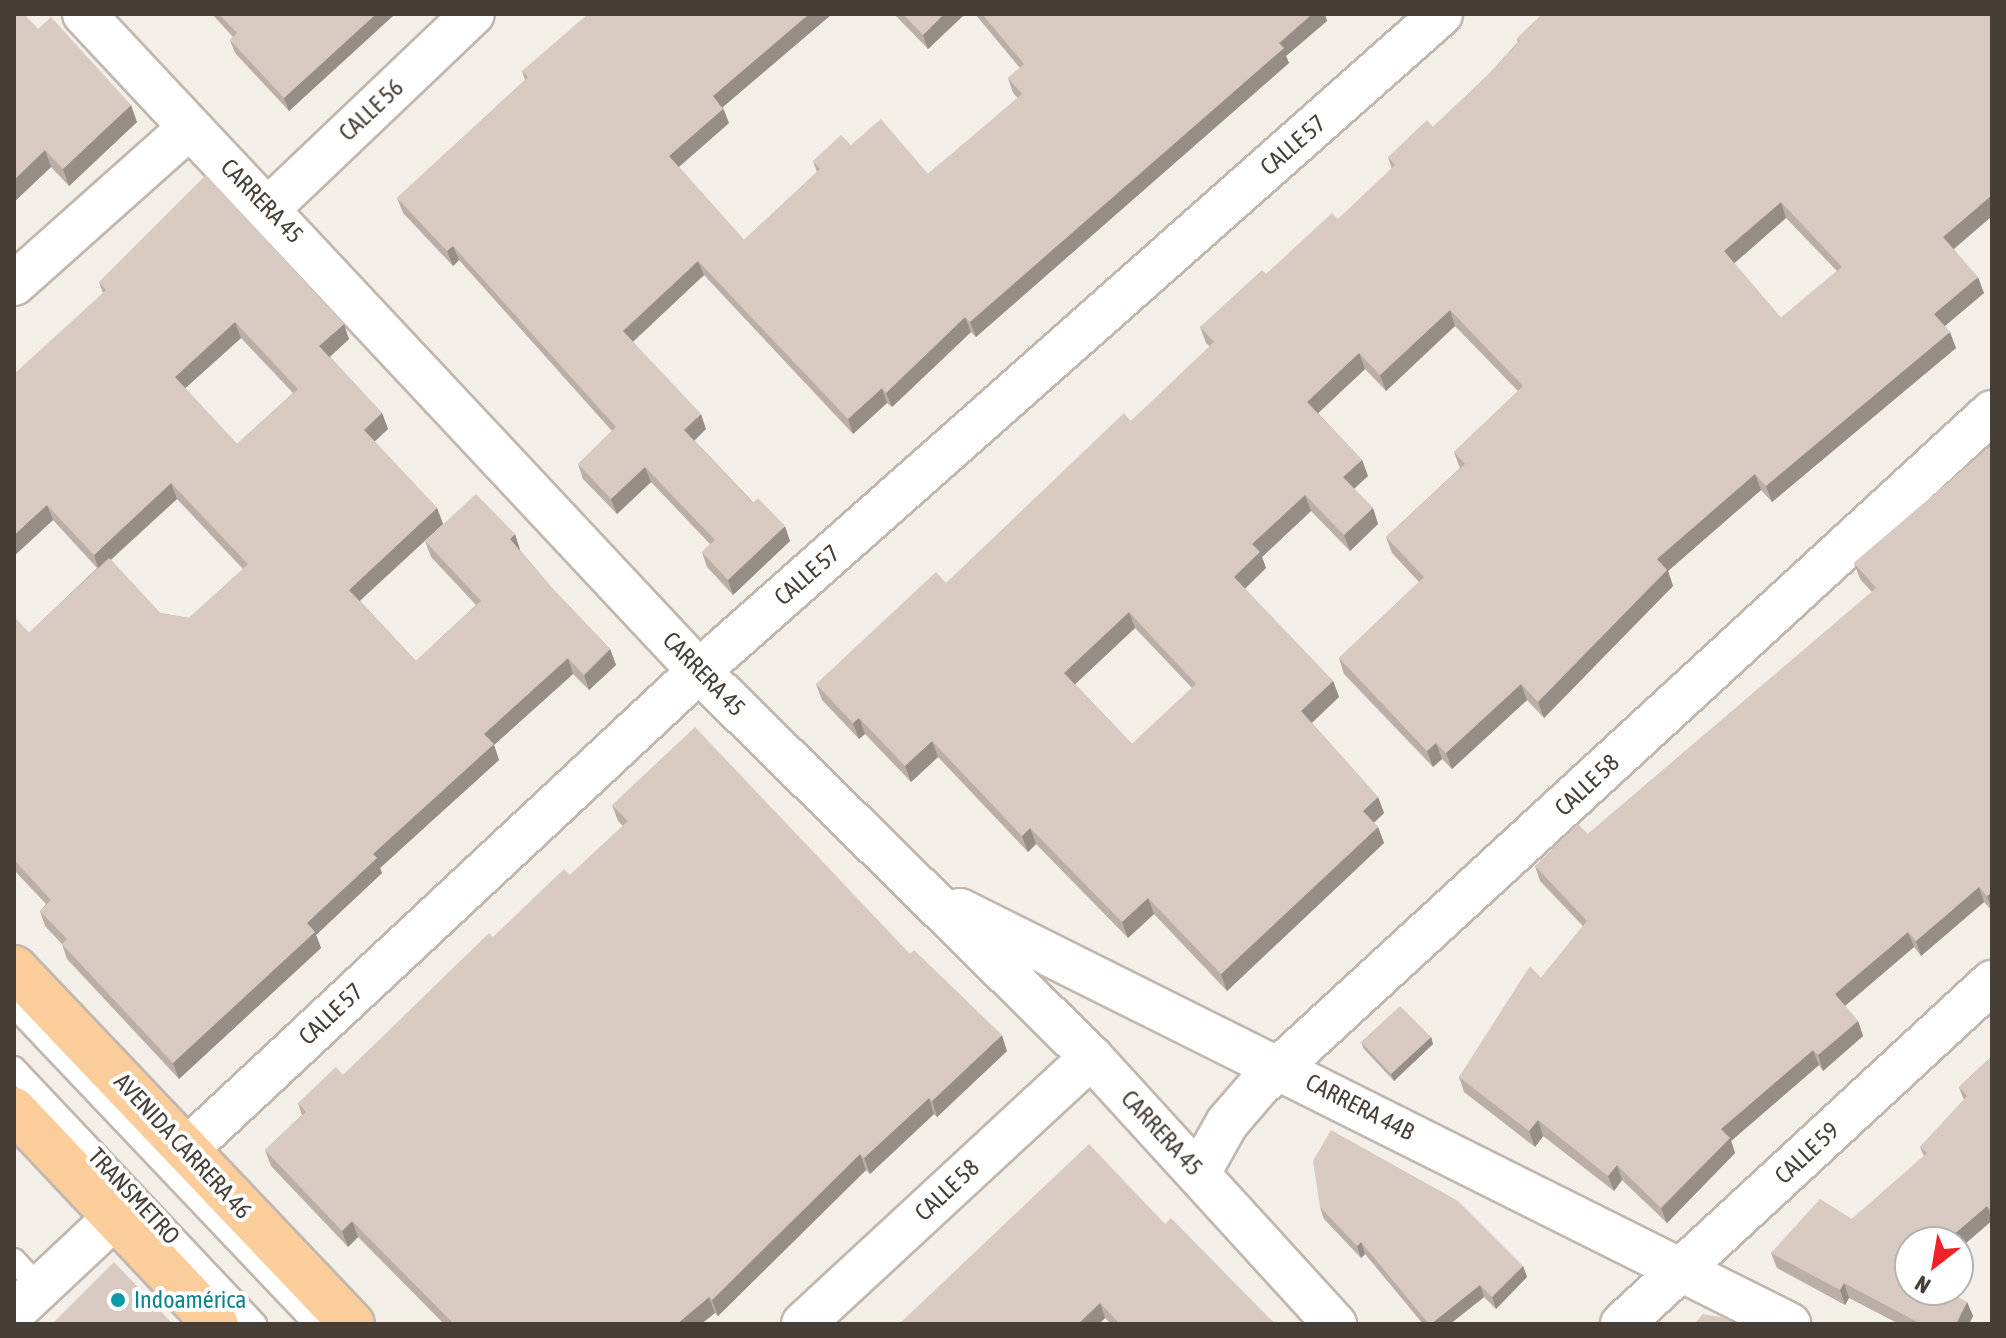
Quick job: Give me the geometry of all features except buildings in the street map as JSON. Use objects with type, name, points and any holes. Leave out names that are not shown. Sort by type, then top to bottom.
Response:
[{"type":"main road","name":"AVENIDA CARRERA 46","points":[[14,968],[352,1324]]},
{"type":"main road","points":[[14,1110],[216,1324]]},
{"type":"street","name":"CARRERA 45","points":[[84,14],[189,128],[270,207],[699,671],[1091,1057],[1335,1324]]},
{"type":"street","name":"CALLE 56","points":[[270,207],[473,14]]},
{"type":"street","name":"CALLE 57","points":[[186,1150],[699,671],[1441,14]]},
{"type":"street","points":[[14,284],[189,128]]},
{"type":"street","name":"CALLE 58","points":[[1199,1173],[1227,1123],[1280,1067],[1992,412]]},
{"type":"street","name":"CARRERA 44B","points":[[928,895],[1280,1067],[1789,1324]]},
{"type":"street","name":"CALLE 59","points":[[1622,1324],[1992,982]]},
{"type":"street","name":"CALLE 58","points":[[803,1324],[1091,1057]]},
{"type":"street","points":[[23,1287],[115,1217]]},
{"type":"lane","name":"TRANSMETRO","points":[[14,1006],[316,1324]]},
{"type":"lane","name":"TRANSMETRO","points":[[14,1068],[255,1324]]},
{"type":"place","name":"Indoamérica","points":[[118,1300]]}]
